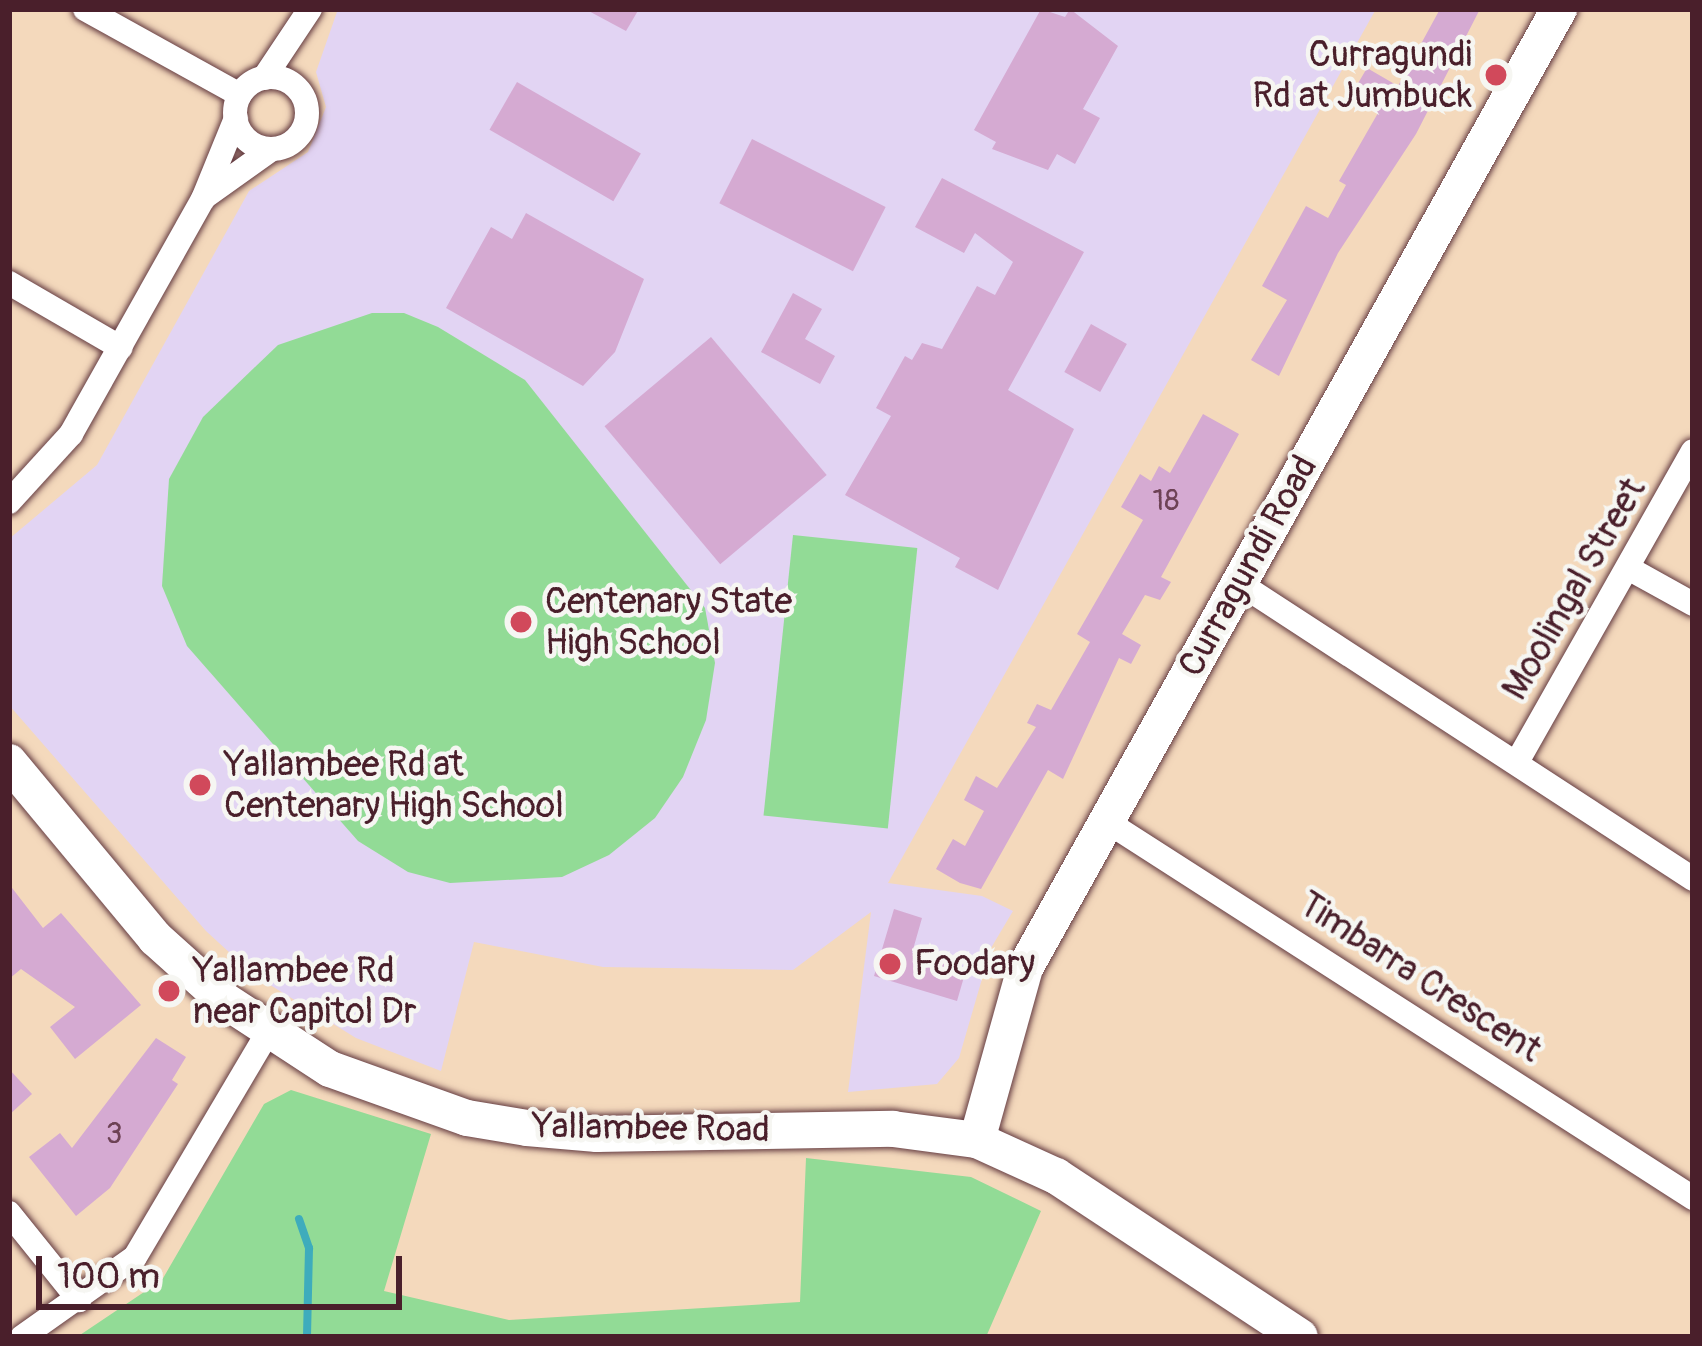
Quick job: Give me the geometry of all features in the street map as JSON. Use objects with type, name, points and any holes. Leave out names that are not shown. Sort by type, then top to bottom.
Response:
[{"type":"main road","name":"Curragundi Road","points":[[977,1140],[1025,968],[1559,9]]},
{"type":"main road","name":"Yallambee Road","points":[[9,762],[155,938],[268,1032],[399,1097],[527,1128],[893,1129],[977,1140],[1056,1176],[1300,1337]]},
{"type":"street","points":[[85,9],[238,106],[250,142],[272,149]]},
{"type":"street","points":[[203,199],[302,131],[307,109],[297,88],[308,12]]},
{"type":"street","points":[[9,502],[71,434],[203,199],[238,106],[264,78],[308,12]]},
{"type":"street","points":[[264,78],[297,88]]},
{"type":"street","points":[[9,284],[121,348]]},
{"type":"street","name":"Moolingal Street","points":[[1517,762],[1693,451]]},
{"type":"street","points":[[1628,568],[1693,604]]},
{"type":"street","points":[[1239,583],[1693,879]]},
{"type":"street","name":"Timbarra Crescent","points":[[1106,821],[1693,1198]]},
{"type":"street","points":[[22,1337],[136,1257],[268,1032]]},
{"type":"street","points":[[9,1213],[79,1300]]},
{"type":"shaded area","name":"Centenary State High School","points":[[338,9],[1376,9],[888,883],[982,896],[1013,911],[991,948],[959,1058],[937,1084],[848,1092],[871,912],[793,970],[603,967],[474,942],[441,1071],[356,1038],[254,975],[206,931],[9,705],[9,539],[97,465],[249,191],[308,152],[326,107],[316,72]]},
{"type":"green space","points":[[372,313],[404,313],[438,327],[525,380],[705,608],[715,663],[706,720],[683,777],[655,818],[609,855],[562,877],[450,883],[408,872],[358,841],[187,646],[162,586],[169,479],[203,417],[278,345]]},
{"type":"green space","points":[[793,535],[917,548],[888,829],[764,815]]},
{"type":"green space","points":[[291,1090],[431,1134],[384,1291],[509,1320],[800,1302],[806,1158],[971,1177],[1041,1211],[986,1337],[77,1337],[162,1280],[264,1104]]},
{"type":"building","points":[[585,9],[639,9],[626,31]]},
{"type":"building","points":[[1041,9],[1065,17],[1070,9],[1118,46],[1083,109],[1100,118],[1075,164],[1057,154],[1048,170],[992,149],[996,142],[974,130]]},
{"type":"building","points":[[1440,9],[1480,9],[1416,134],[1338,253],[1279,376],[1251,360],[1287,300],[1262,286],[1306,206],[1328,218],[1346,185],[1339,181],[1378,113],[1350,97],[1367,68],[1398,86]]},
{"type":"building","points":[[517,82],[641,153],[613,201],[490,130]]},
{"type":"building","points":[[752,139],[886,207],[853,271],[719,203]]},
{"type":"building","points":[[942,178],[1084,252],[1008,390],[1074,429],[998,590],[955,567],[960,558],[845,495],[891,416],[876,408],[905,356],[912,360],[922,343],[942,349],[977,286],[995,295],[1013,262],[975,233],[964,253],[915,227]]},
{"type":"building","points":[[526,213],[644,279],[615,352],[583,386],[446,308],[491,227],[512,239]]},
{"type":"building","points":[[793,293],[822,309],[805,339],[835,356],[820,384],[761,352]]},
{"type":"building","points":[[1091,324],[1127,344],[1100,392],[1064,372]]},
{"type":"building","points":[[711,337],[827,475],[720,564],[605,426]]},
{"type":"building","points":[[1203,414],[1239,434],[1161,577],[1171,582],[1160,600],[1145,595],[1122,634],[1141,645],[1131,664],[1119,658],[1063,779],[1048,770],[981,889],[960,883],[936,869],[953,839],[965,846],[984,811],[964,800],[976,776],[997,788],[1036,727],[1027,723],[1037,704],[1051,710],[1090,642],[1077,634],[1143,520],[1121,507],[1140,474],[1151,481],[1159,466],[1170,473]]},
{"type":"building","points":[[9,884],[43,928],[61,913],[141,1005],[75,1059],[50,1027],[75,1007],[21,969],[9,979]]},
{"type":"building","points":[[894,909],[922,918],[912,953],[966,970],[957,1001],[874,976]]},
{"type":"building","points":[[156,1038],[186,1057],[172,1080],[178,1084],[110,1188],[76,1216],[29,1157],[60,1133],[72,1148]]},
{"type":"building","points":[[9,1069],[32,1094],[9,1115]]},
{"type":"waterway","points":[[299,1219],[309,1248],[307,1337]]},
{"type":"place","name":"Curragundi Rd at Jumbuck","points":[[1496,75]]},
{"type":"place","name":"Centenary State High School","points":[[521,622]]},
{"type":"place","name":"Yallambee Rd at Centenary High School","points":[[200,785]]},
{"type":"place","name":"Foodary","points":[[890,964]]},
{"type":"place","name":"Yallambee Rd near Capitol Dr","points":[[169,991]]}]
